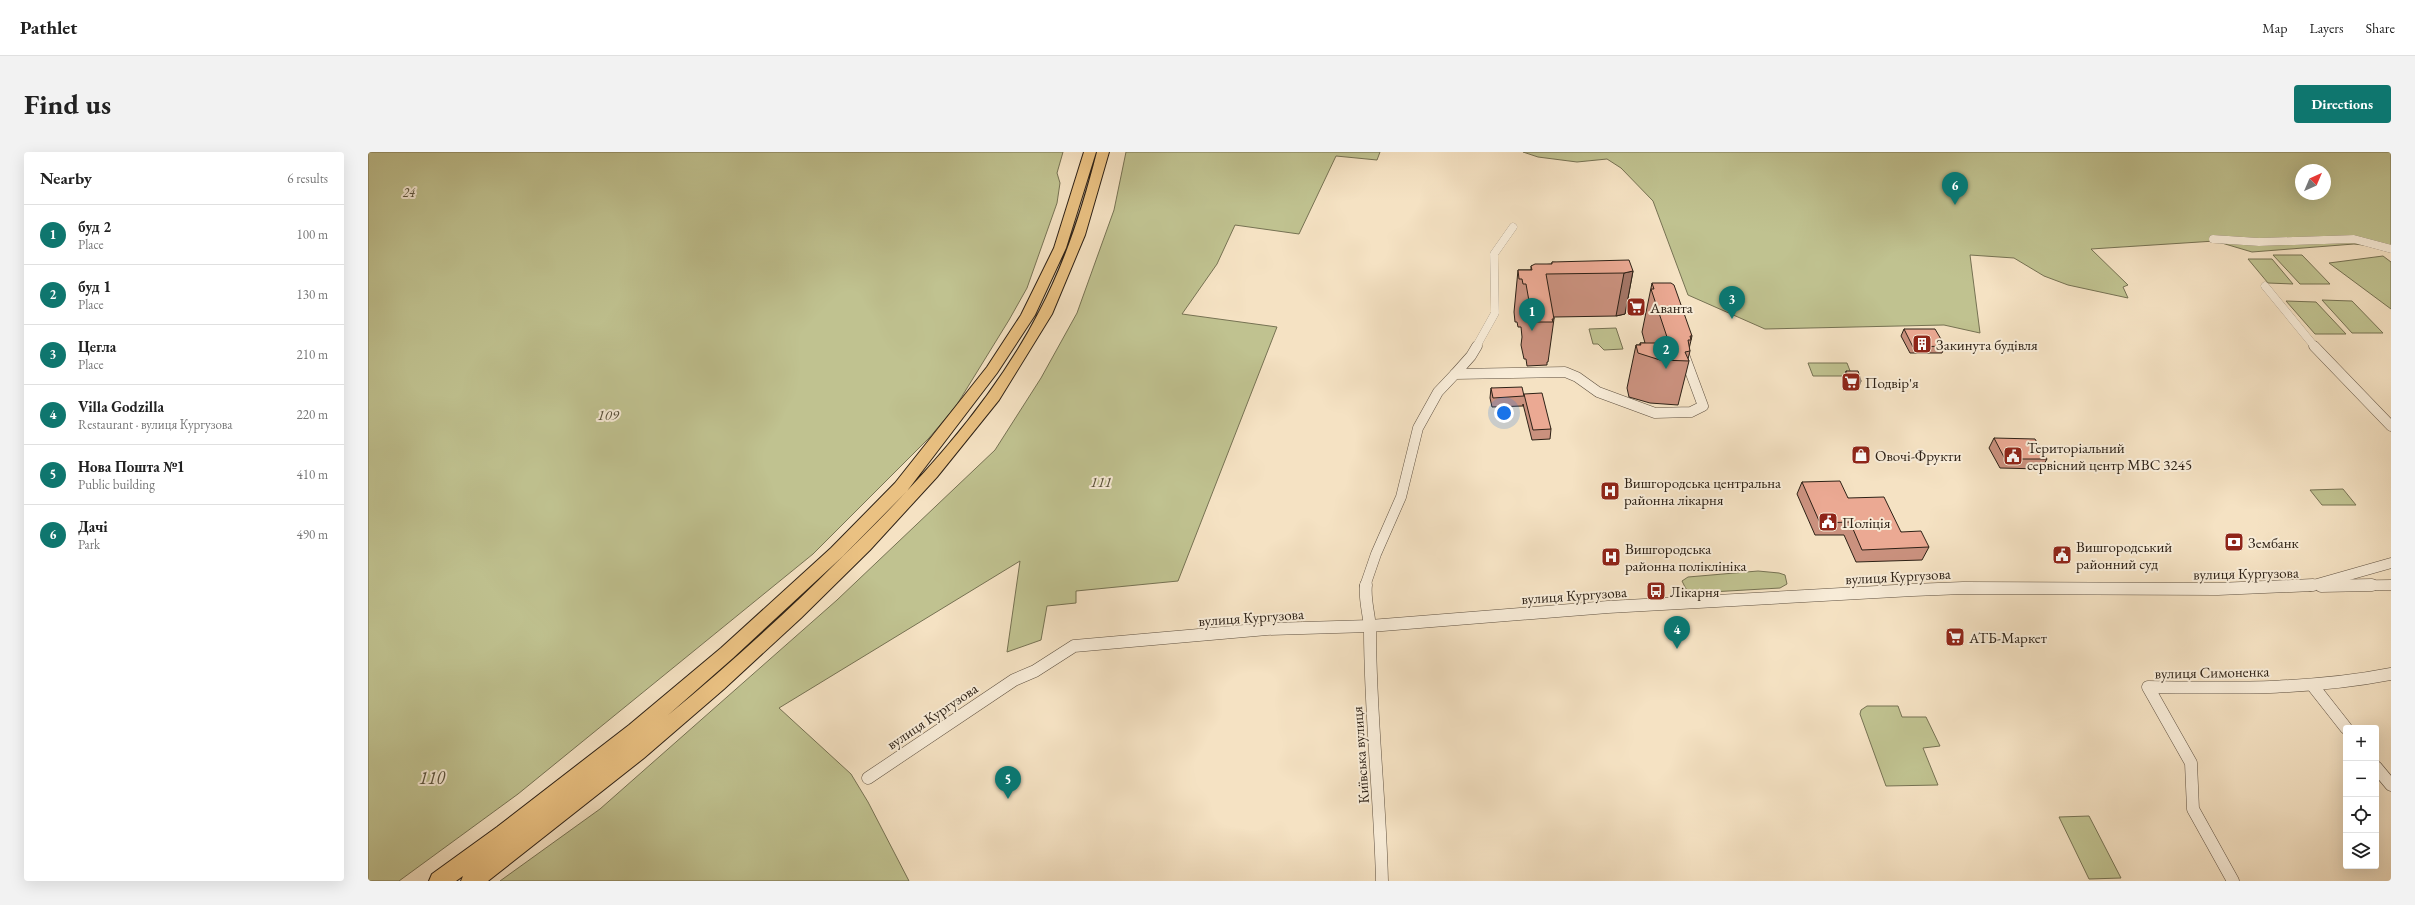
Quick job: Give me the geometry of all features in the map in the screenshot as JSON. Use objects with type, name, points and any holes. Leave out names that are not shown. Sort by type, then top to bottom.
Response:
[{"type":"main road","points":[[439,881],[504,834],[629,736],[722,658],[837,552],[901,487],[992,370],[1028,315],[1060,248],[1090,152]]},
{"type":"main road","points":[[471,881],[655,737],[749,656],[851,561],[918,491],[967,430],[1008,374],[1044,316],[1076,249],[1103,152]]},
{"type":"street","name":"Київська вулиця","points":[[1382,881],[1380,803],[1370,672],[1370,626],[1365,587],[1376,554],[1401,497],[1418,428],[1438,392],[1471,356],[1495,313],[1494,254],[1513,227]]},
{"type":"street","points":[[2213,239],[2259,242],[2354,239],[2391,249]]},
{"type":"street","points":[[2265,286],[2306,337],[2391,426]]},
{"type":"street","points":[[1455,374],[1565,372],[1577,377],[1598,392],[1655,413],[1691,412],[1704,406],[1680,342]]},
{"type":"street","name":"вулиця Кургузова","points":[[868,778],[1014,680],[1034,671],[1074,646],[1267,629],[1370,626],[1608,607],[1962,588],[2218,589],[2307,587],[2391,563]]},
{"type":"street","points":[[2307,587],[2391,585]]},
{"type":"street","name":"вулиця Симоненка","points":[[2233,881],[2193,809],[2191,763],[2148,687],[2313,686],[2354,683],[2391,674]]},
{"type":"street","points":[[2313,686],[2344,725]]},
{"type":"street","points":[[2379,771],[2391,785]]},
{"type":"green space","name":"109","points":[[368,152],[1063,152],[1057,173],[1060,183],[1057,203],[1027,288],[956,406],[929,438],[813,554],[518,794],[399,881],[368,881]]},
{"type":"green space","name":"111","points":[[1126,152],[1380,152],[1377,160],[1336,156],[1299,234],[1235,225],[1217,264],[1182,314],[1277,327],[1178,581],[1076,591],[1076,603],[1047,606],[1041,640],[1007,652],[1020,561],[779,708],[851,774],[868,802],[909,881],[500,881],[600,809],[837,600],[995,450],[1041,378],[1077,313],[1114,210]]},
{"type":"green space","points":[[1523,152],[2391,152],[2391,252],[2381,247],[2354,244],[2252,252],[2215,241],[2091,249],[2128,285],[2123,287],[2128,298],[2068,285],[2044,276],[2014,258],[1970,255],[1980,333],[1944,325],[1765,329],[1688,295],[1653,201],[1621,168],[1607,159],[1577,162],[1538,157]]},
{"type":"green space","points":[[2273,255],[2302,255],[2330,284],[2300,284]]},
{"type":"green space","points":[[2383,256],[2391,262],[2391,309],[2329,263]]},
{"type":"green space","points":[[2248,259],[2272,259],[2293,284],[2268,283]]},
{"type":"green space","points":[[2322,300],[2352,301],[2383,333],[2352,333]]},
{"type":"green space","points":[[2286,301],[2316,302],[2346,334],[2315,334]]},
{"type":"green space","points":[[1616,328],[1623,349],[1604,350],[1598,344],[1593,344],[1589,329]]},
{"type":"green space","points":[[1808,363],[1847,363],[1852,376],[1813,376]]},
{"type":"green space","points":[[2343,489],[2356,505],[2322,505],[2310,490]]},
{"type":"green space","points":[[1758,571],[1785,575],[1787,584],[1780,588],[1694,593],[1686,589],[1682,581],[1688,577]]},
{"type":"green space","points":[[1867,706],[1898,706],[1902,717],[1926,717],[1940,746],[1923,748],[1938,785],[1886,786],[1860,714],[1861,710]]},
{"type":"green space","points":[[2089,816],[2121,878],[2089,879],[2059,817]]},
{"type":"building","points":[[1629,260],[1633,271],[1624,273],[1546,274],[1554,319],[1552,319],[1553,322],[1533,322],[1532,316],[1529,316],[1526,301],[1529,301],[1526,284],[1523,284],[1522,279],[1519,279],[1518,270],[1532,270],[1531,266],[1535,264],[1552,264],[1552,262]]},
{"type":"building","points":[[1652,283],[1671,283],[1674,285],[1692,336],[1690,336],[1691,340],[1688,340],[1690,351],[1685,352],[1689,361],[1660,360],[1638,353],[1636,345],[1641,345],[1640,343],[1669,343],[1651,289],[1654,289]]},
{"type":"building","points":[[1904,329],[1935,329],[1945,346],[1913,347]]},
{"type":"building","points":[[1846,371],[1858,371],[1861,381],[1850,380]]},
{"type":"building","points":[[1522,387],[1524,396],[1493,398],[1491,388]]},
{"type":"building","points":[[1542,393],[1551,429],[1533,430],[1524,394]]},
{"type":"building","points":[[1994,438],[2035,439],[2047,459],[2005,459]]},
{"type":"building","points":[[1840,481],[1848,498],[1884,497],[1901,532],[1921,531],[1929,547],[1862,550],[1850,522],[1820,523],[1802,482]]},
{"type":"place","name":"Дачі","points":[[1955,205]]},
{"type":"place","name":"Аванта","points":[[1636,307]]},
{"type":"place","name":"Цегла","points":[[1732,319]]},
{"type":"place","name":"буд 2","points":[[1532,331]]},
{"type":"place","name":"Закинута будівля","points":[[1922,344]]},
{"type":"place","name":"буд 1","points":[[1666,369]]},
{"type":"place","name":"Подвір'я","points":[[1851,382]]},
{"type":"place","name":"Овочі-Фрукти","points":[[1861,455]]},
{"type":"place","name":"Територіальний сервісний центр МВС 3245","points":[[2013,456]]},
{"type":"place","name":"Вишгородська центральна районна лікарня","points":[[1610,491]]},
{"type":"place","name":"Поліція","points":[[1828,522]]},
{"type":"place","name":"Зембанк","points":[[2234,542]]},
{"type":"place","name":"Вишгородський районний суд","points":[[2062,555]]},
{"type":"place","name":"Вишгородська районна поліклініка","points":[[1611,557]]},
{"type":"place","name":"Лікарня","points":[[1656,591]]},
{"type":"place","name":"АТБ-Маркет","points":[[1955,637]]},
{"type":"place","name":"Villa Godzilla","points":[[1677,649]]},
{"type":"place","name":"Нова Пошта №1","points":[[1008,799]]},
{"type":"park label","name":"24","points":[[409,192]]},
{"type":"park label","name":"110","points":[[432,777]]}]
